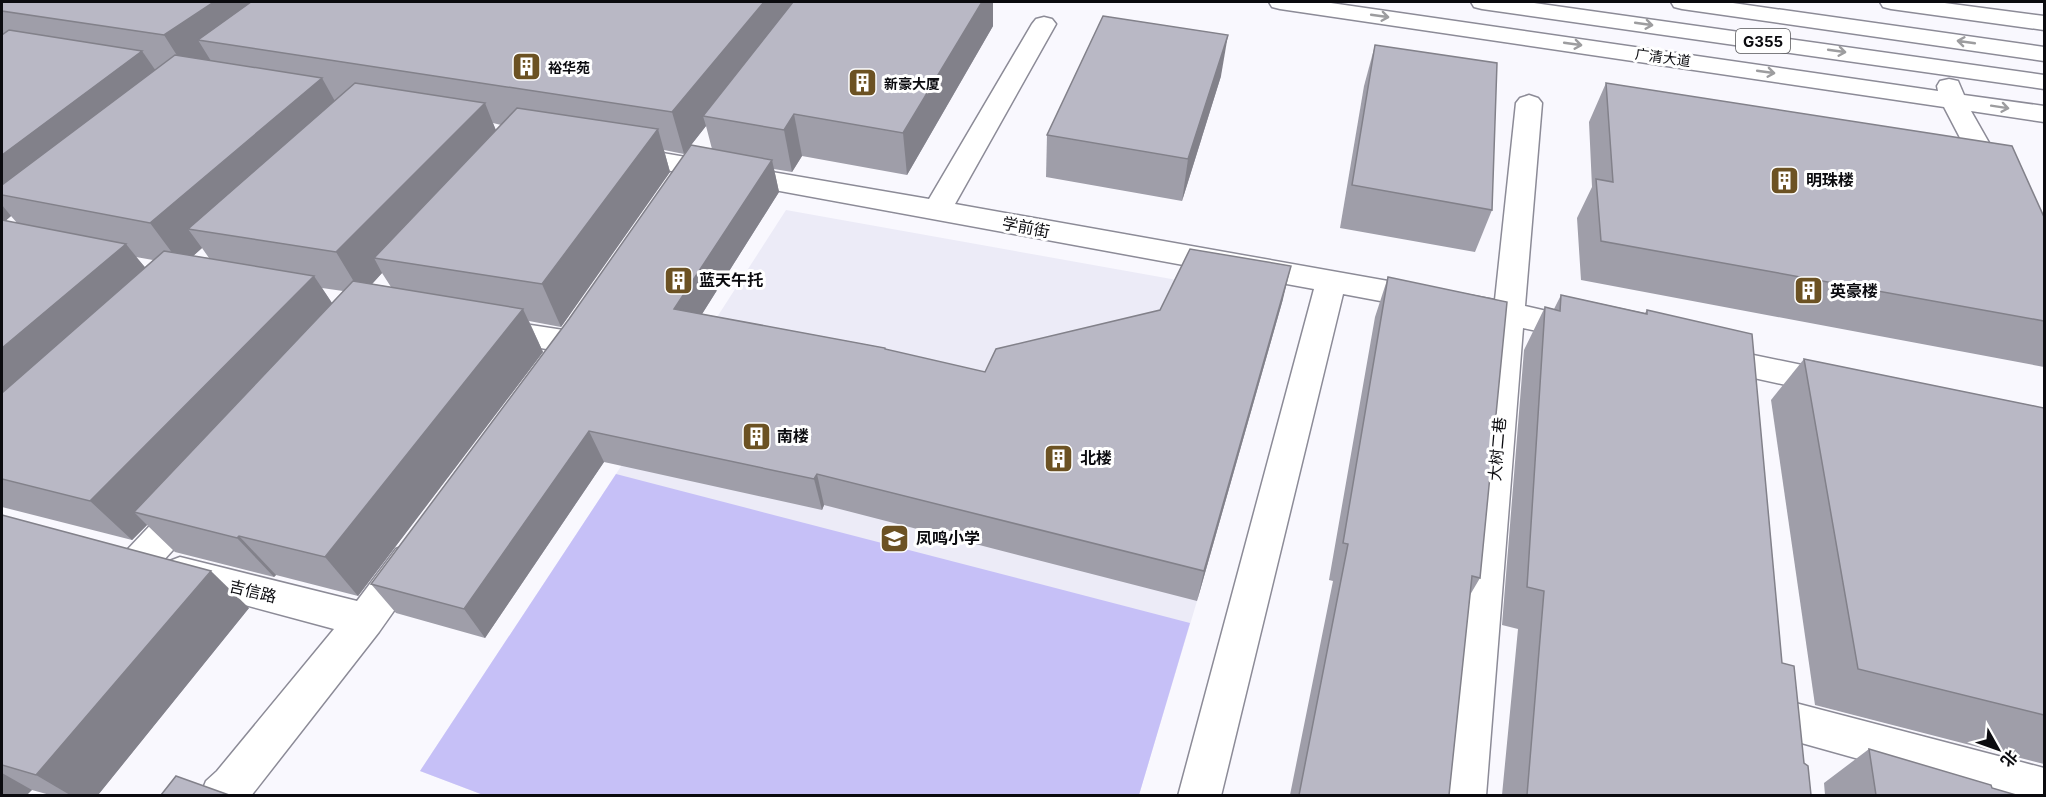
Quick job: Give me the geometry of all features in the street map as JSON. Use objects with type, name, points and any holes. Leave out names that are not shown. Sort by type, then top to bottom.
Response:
[{"type":"main road","name":"广清大道","points":[[1280,2],[2044,114]]},
{"type":"main road","name":"广清大道","points":[[1482,2],[2044,82]]},
{"type":"main road","name":"G355","points":[[1682,2],[2044,54]]},
{"type":"main road","points":[[1891,2],[2044,23]]},
{"type":"main road","points":[[937,210],[1044,24]]},
{"type":"main road","points":[[1944,66],[1952,99],[2005,197]]},
{"type":"main road","name":"大树二巷","points":[[1464,795],[1529,103]]},
{"type":"main road","points":[[672,194],[713,138]]},
{"type":"main road","name":"学前街","points":[[592,150],[692,165],[1510,314],[1604,334]]},
{"type":"main road","points":[[1200,795],[1331,283]]},
{"type":"main road","points":[[464,325],[577,332],[549,371]]},
{"type":"main road","points":[[1686,352],[1746,383],[1860,389]]},
{"type":"main road","name":"吉信路","points":[[211,484],[122,557],[365,620]]},
{"type":"main road","points":[[238,792],[428,534]]},
{"type":"main road","points":[[1780,717],[2044,789]]},
{"type":"shaded area","name":"凤鸣小学","points":[[786,210],[1283,299],[1139,795],[486,796],[420,771],[616,474]]},
{"type":"shaded area","points":[[616,474],[1190,623],[1139,795],[486,796],[420,771]]},
{"type":"building","points":[[2,2],[214,2],[164,35],[2,11]]},
{"type":"building","name":"裕华苑","points":[[251,2],[764,2],[672,112],[198,40]]},
{"type":"building","name":"新豪大厦","points":[[793,2],[982,2],[903,133],[794,114],[784,130],[703,116]]},
{"type":"building","points":[[1103,16],[1228,35],[1188,159],[1047,135]]},
{"type":"building","points":[[9,30],[142,51],[2,155],[2,35]]},
{"type":"building","points":[[1375,45],[1497,63],[1492,210],[1352,185]]},
{"type":"building","points":[[175,55],[322,78],[150,223],[2,195],[2,185]]},
{"type":"building","points":[[355,83],[485,103],[336,252],[188,229]]},
{"type":"building","points":[[1606,83],[2012,146],[2044,217],[2044,321],[1601,241],[1596,179],[1613,182]]},
{"type":"building","points":[[517,108],[658,129],[542,284],[374,258]]},
{"type":"building","points":[[691,145],[772,160],[674,309],[885,348],[985,372],[996,349],[1160,310],[1190,249],[1291,266],[1204,571],[817,474],[814,479],[589,431],[464,609],[371,584],[569,319]]},
{"type":"building","points":[[2,220],[126,244],[2,348]]},
{"type":"building","points":[[164,251],[314,276],[90,501],[2,479],[2,393]]},
{"type":"building","points":[[1388,277],[1507,302],[1480,578],[1472,576],[1449,795],[1299,795],[1348,544],[1343,543]]},
{"type":"building","points":[[353,281],[523,309],[325,557],[134,512]]},
{"type":"building","points":[[1561,295],[1647,314],[1647,310],[1752,334],[1782,663],[1794,666],[1804,763],[1808,766],[1811,795],[1527,795],[1544,591],[1527,587],[1545,307],[1560,311]]},
{"type":"building","points":[[1804,359],[2044,408],[2044,715],[1858,669]]},
{"type":"building","points":[[2,515],[211,571],[36,775],[2,765]]},
{"type":"building","points":[[1869,749],[1991,785],[1992,788],[2016,795],[1876,795]]},
{"type":"building","points":[[176,776],[229,795],[161,795]]},
{"type":"place","name":"裕华苑","points":[[527,67]]},
{"type":"place","name":"新豪大厦","points":[[863,83]]},
{"type":"place","name":"明珠楼","points":[[1785,180]]},
{"type":"place","name":"蓝天午托","points":[[678,280]]},
{"type":"place","name":"英豪楼","points":[[1809,291]]},
{"type":"place","name":"南楼","points":[[756,436]]},
{"type":"place","name":"北楼","points":[[1059,458]]},
{"type":"place","name":"凤鸣小学","points":[[895,538]]}]
